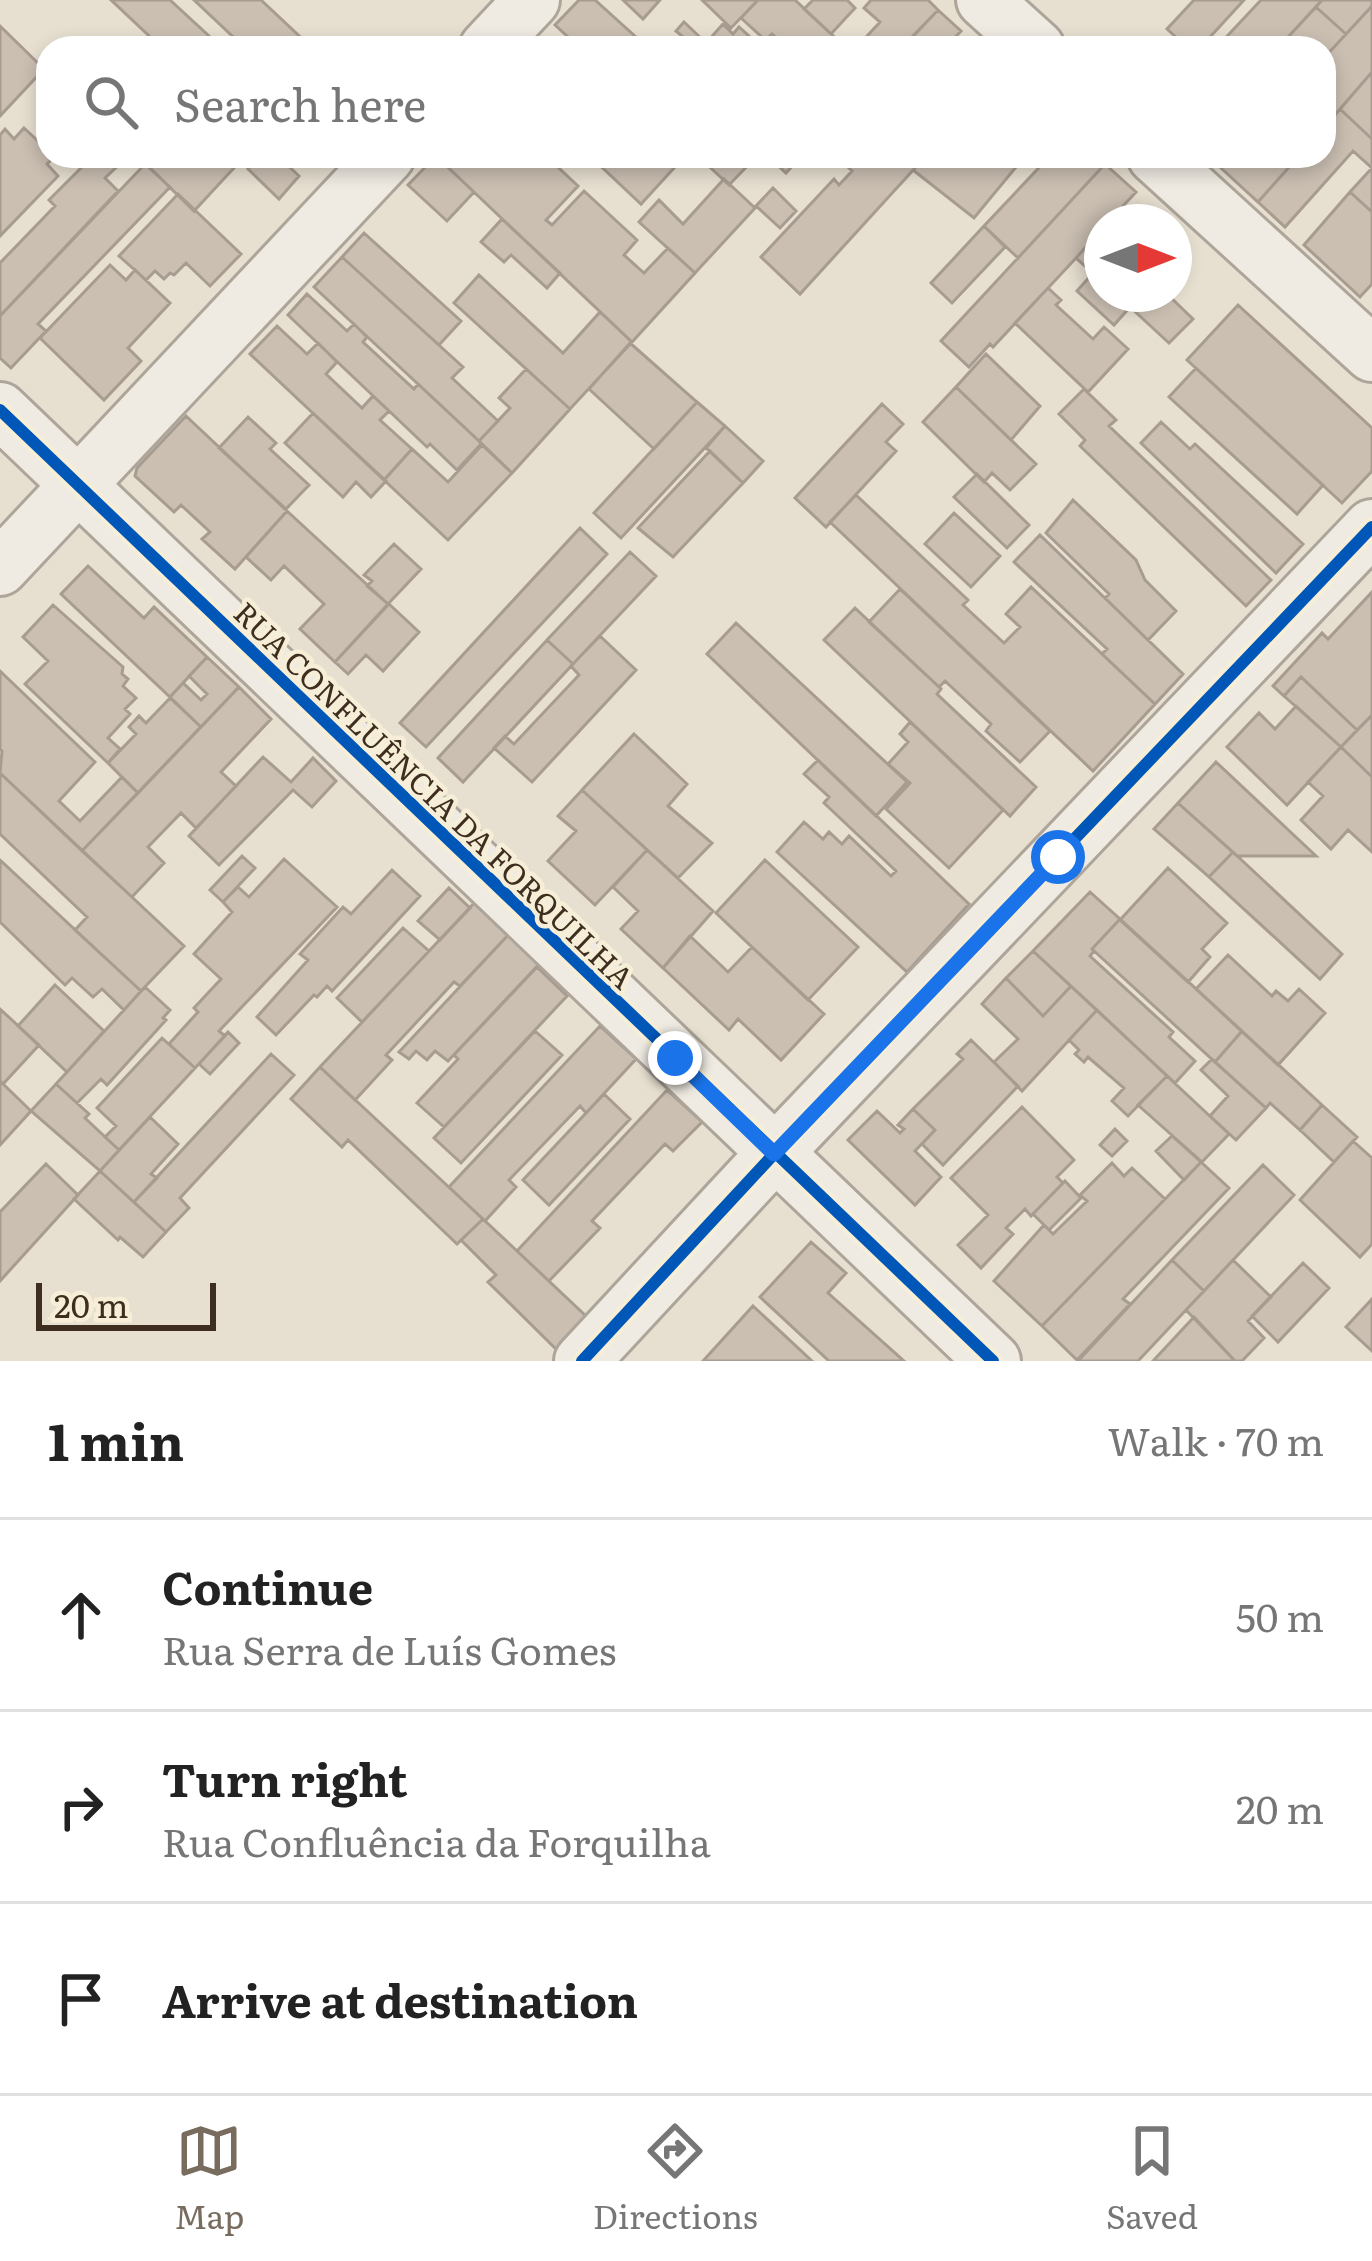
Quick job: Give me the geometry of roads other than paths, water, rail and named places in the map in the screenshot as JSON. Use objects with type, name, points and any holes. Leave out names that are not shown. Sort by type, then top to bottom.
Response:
[{"type":"street","points":[[499,36],[532,0]]},
{"type":"street","points":[[984,0],[1024,36]]},
{"type":"street","points":[[0,568],[376,168]]},
{"type":"street","points":[[1168,168],[1372,354]]},
{"type":"street","name":"RUA CONFLUÊNCIA DA FORQUILHA","points":[[0,410],[993,1361]]},
{"type":"street","points":[[583,1361],[1372,527]]}]
